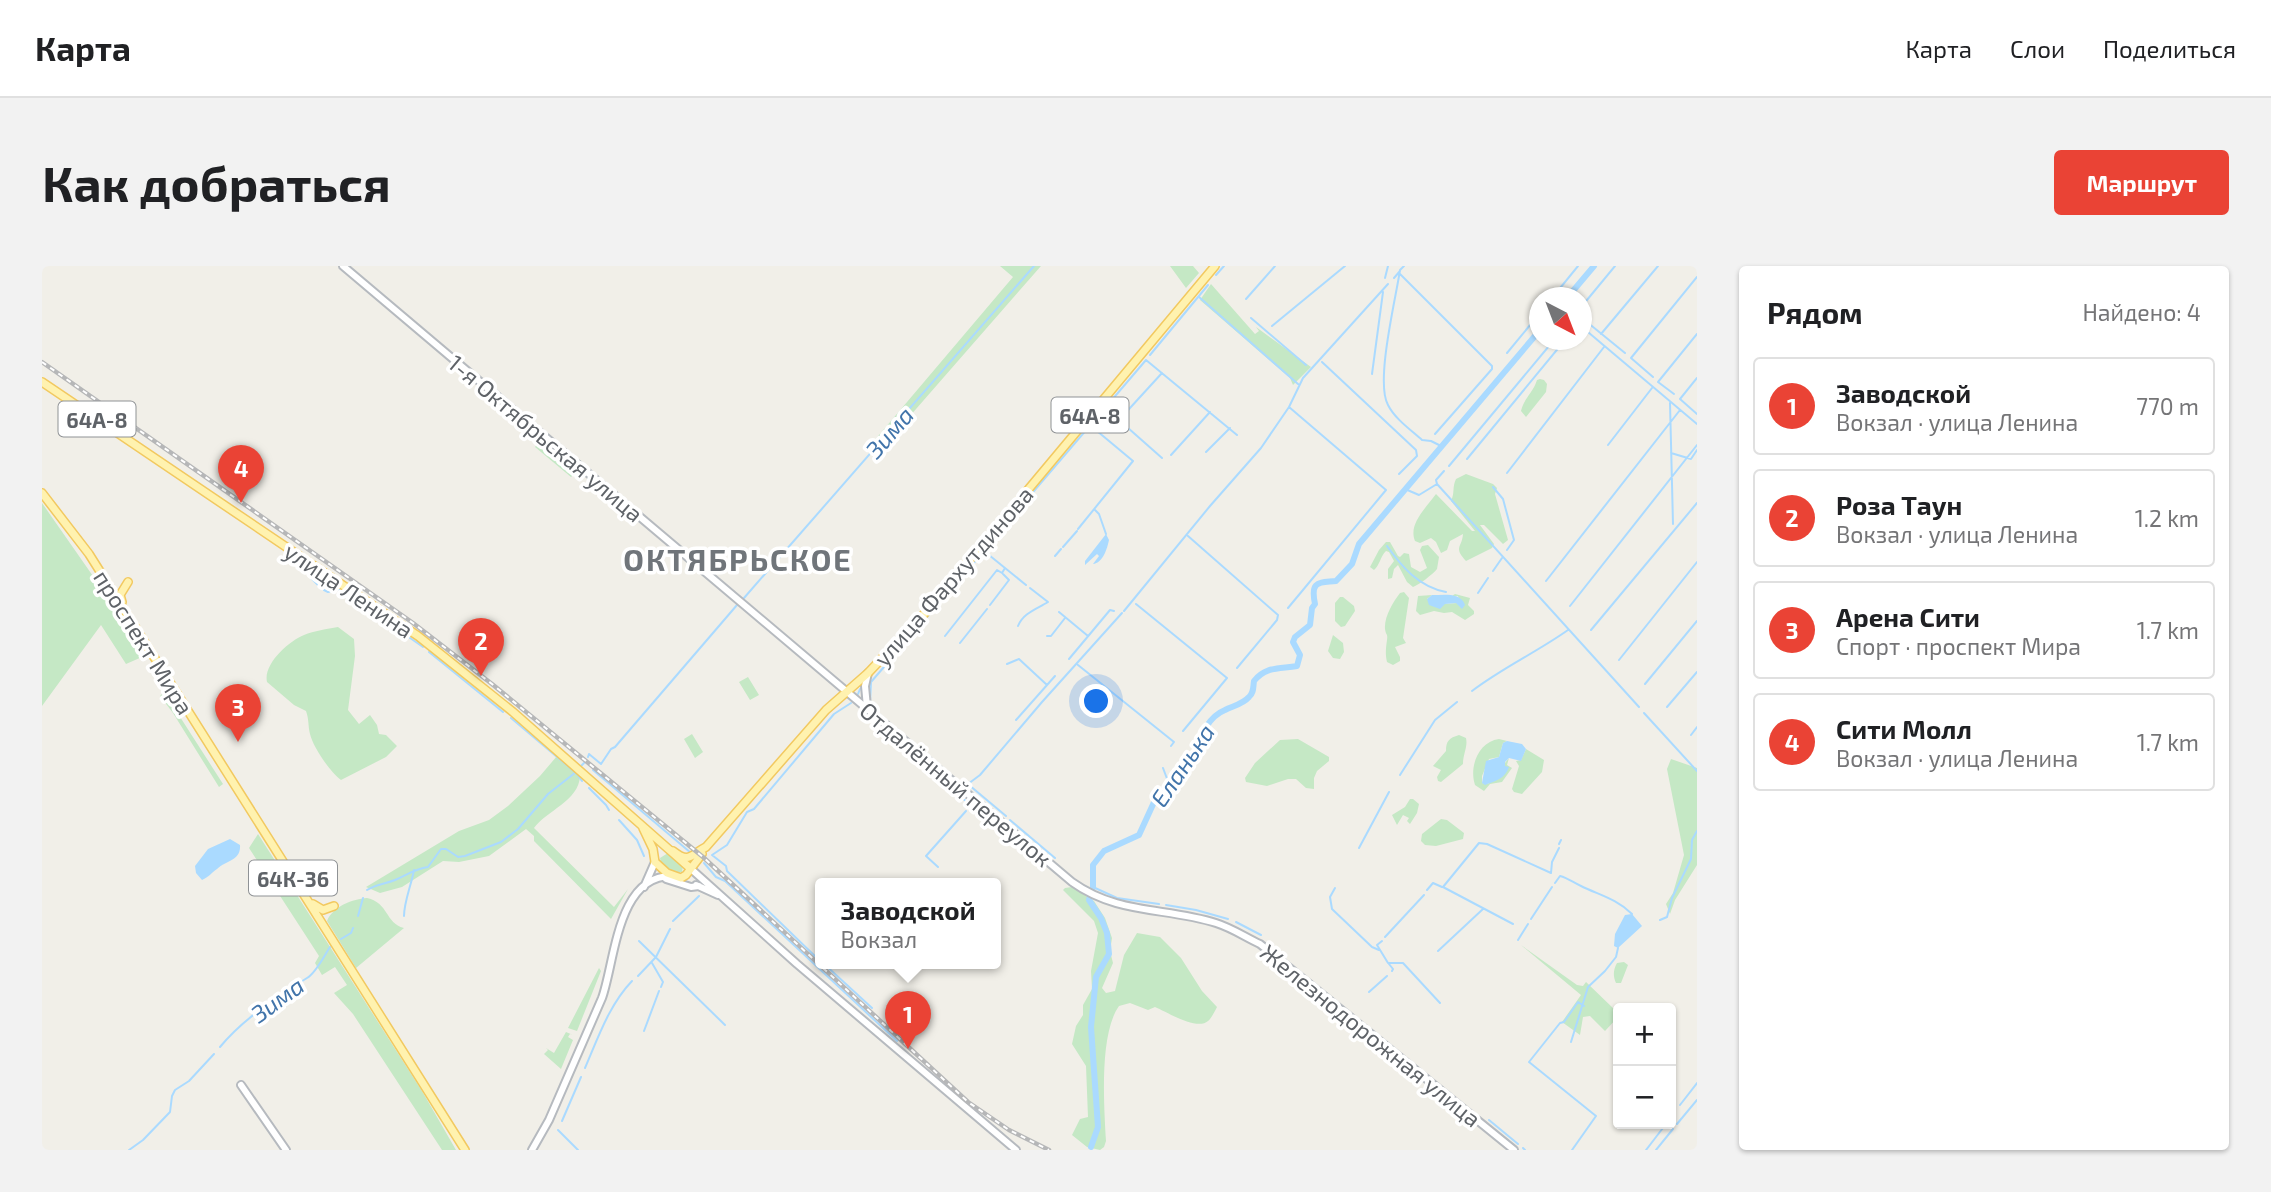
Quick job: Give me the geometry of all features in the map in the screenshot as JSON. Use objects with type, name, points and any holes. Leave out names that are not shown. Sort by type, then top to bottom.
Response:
[{"type":"main road","name":"1-я Октябрьская улица","points":[[343,266],[846,691]]},
{"type":"main road","name":"улица Фархутдинова","points":[[677,877],[686,875],[706,847],[806,731],[868,673],[925,613],[1215,266]]},
{"type":"main road","name":"улица Ленина","points":[[42,382],[418,636],[513,712],[673,851]]},
{"type":"main road","name":"проспект Мира","points":[[42,493],[69,524],[115,594],[465,1150]]},
{"type":"main road","points":[[99,570],[115,587],[129,581]]},
{"type":"main road","points":[[115,594],[129,581]]},
{"type":"main road","points":[[129,581],[120,595],[130,619]]},
{"type":"main road","points":[[867,709],[865,686],[868,673]]},
{"type":"main road","name":"Отдалённый переулок","points":[[846,691],[1066,877]]},
{"type":"main road","points":[[710,884],[699,870],[699,860],[728,826],[733,816]]},
{"type":"main road","name":"улица Ленина","points":[[640,821],[655,862]]},
{"type":"main road","points":[[532,1150],[549,1120],[602,998],[622,919],[644,887],[661,852],[673,851],[682,858],[689,858],[706,847]]},
{"type":"main road","name":"64А-8","points":[[673,851],[690,867]]},
{"type":"main road","points":[[655,862],[667,873],[723,897]]},
{"type":"main road","points":[[690,867],[797,964],[1016,1150]]},
{"type":"main road","points":[[644,887],[662,877],[677,877]]},
{"type":"main road","name":"Железнодорожная улица","points":[[1066,877],[1100,899],[1125,907],[1217,923],[1259,944],[1514,1150]]},
{"type":"main road","points":[[644,887],[664,879],[691,887],[699,886]]},
{"type":"main road","points":[[300,888],[317,908],[323,910],[334,906]]},
{"type":"main road","points":[[318,916],[334,906]]},
{"type":"main road","points":[[331,938],[323,917],[334,906]]},
{"type":"main road","points":[[241,1084],[286,1150]]},
{"type":"green space","points":[[1000,266],[1041,266],[875,456],[868,448],[1013,277]]},
{"type":"green space","points":[[1170,266],[1193,266],[1199,273],[1186,288]]},
{"type":"green space","points":[[1211,284],[1255,334],[1259,331],[1256,327],[1311,367],[1293,385],[1290,378],[1200,300]]},
{"type":"green space","points":[[1540,379],[1547,384],[1546,392],[1526,417],[1521,411],[1522,406]]},
{"type":"green space","points":[[541,439],[578,470],[571,477],[535,447]]},
{"type":"green space","points":[[1466,474],[1497,488],[1495,494],[1508,540],[1503,544],[1484,525],[1480,525],[1494,544],[1492,548],[1466,561],[1459,550],[1463,534],[1450,541],[1447,550],[1441,553],[1431,538],[1420,543],[1415,541],[1413,535],[1419,516],[1436,494],[1475,531],[1451,501],[1456,479]]},
{"type":"green space","points":[[42,503],[102,589],[142,657],[126,664],[101,625],[42,706]]},
{"type":"green space","points":[[1386,542],[1390,542],[1398,556],[1409,554],[1411,567],[1420,572],[1427,568],[1420,550],[1422,546],[1428,545],[1439,557],[1437,569],[1413,587],[1407,582],[1398,565],[1392,578],[1388,579],[1388,569],[1394,561],[1389,552],[1384,553],[1374,570],[1370,567]]},
{"type":"green space","points":[[1404,592],[1409,598],[1403,638],[1406,643],[1395,647],[1400,661],[1393,665],[1387,662],[1385,624],[1392,605],[1400,593]]},
{"type":"green space","points":[[1455,594],[1470,598],[1468,605],[1474,614],[1465,620],[1452,612],[1434,611],[1420,615],[1416,611],[1418,596],[1432,595],[1427,599],[1460,605],[1458,596],[1452,596]]},
{"type":"green space","points":[[1340,597],[1354,606],[1355,611],[1345,626],[1341,627],[1335,621],[1335,603]]},
{"type":"green space","points":[[338,627],[354,639],[355,656],[348,710],[359,724],[370,715],[379,734],[386,735],[397,746],[386,757],[341,780],[315,746],[306,711],[294,705],[267,682],[273,661],[291,642],[308,634]]},
{"type":"green space","points":[[1333,635],[1343,643],[1344,652],[1340,659],[1333,658],[1328,651]]},
{"type":"green space","points":[[748,677],[759,695],[750,700],[739,682]]},
{"type":"green space","points":[[166,695],[223,784],[219,787],[160,696]]},
{"type":"green space","points":[[692,734],[703,752],[695,758],[684,739]]},
{"type":"green space","points":[[1459,735],[1466,738],[1463,764],[1441,782],[1438,781],[1441,770],[1433,766],[1446,751],[1449,740]]},
{"type":"green space","points":[[1298,739],[1329,757],[1329,761],[1317,771],[1314,789],[1306,788],[1296,779],[1267,786],[1246,782],[1245,778],[1255,763],[1280,740]]},
{"type":"green space","points":[[1499,739],[1507,741],[1503,743],[1499,757],[1489,759],[1482,783],[1488,784],[1509,758],[1507,765],[1512,768],[1502,782],[1490,784],[1484,791],[1475,785],[1474,763],[1486,745]]},
{"type":"green space","points":[[1526,749],[1544,760],[1542,772],[1522,794],[1512,789],[1519,766],[1516,761],[1521,760]]},
{"type":"green space","points":[[557,756],[580,776],[578,785],[568,799],[534,828],[614,907],[628,889],[611,919],[534,841],[534,836],[526,829],[489,856],[459,862],[443,861],[402,887],[380,893],[366,887],[459,831],[489,820],[540,776]]},
{"type":"green space","points":[[1671,759],[1697,768],[1697,865],[1675,900],[1670,914],[1666,904],[1673,893],[1684,855],[1667,769]]},
{"type":"green space","points":[[1410,799],[1419,804],[1417,813],[1410,824],[1407,821],[1409,818],[1403,815],[1397,825],[1392,815],[1405,807]]},
{"type":"green space","points":[[1441,819],[1447,820],[1464,833],[1463,839],[1436,846],[1425,845],[1421,841],[1422,834]]},
{"type":"green space","points":[[258,834],[422,1091],[456,1150],[442,1150],[353,1014],[334,993],[347,985],[335,967],[322,975],[315,963],[319,956],[249,848]]},
{"type":"green space","points":[[668,853],[683,866],[682,872],[675,873],[662,866],[660,858]]},
{"type":"green space","points":[[1072,887],[1094,901],[1105,918],[1112,938],[1110,951],[1113,963],[1102,988],[1106,993],[1115,991],[1124,955],[1137,933],[1160,937],[1181,958],[1202,991],[1217,1007],[1208,1021],[1197,1024],[1155,1007],[1148,1010],[1130,1003],[1119,1006],[1108,1034],[1104,1090],[1106,1141],[1100,1150],[1087,1147],[1072,1135],[1080,1119],[1088,1117],[1086,1066],[1072,1044],[1076,1026],[1083,1015],[1083,1005],[1092,989],[1091,971],[1098,933],[1094,921],[1063,890]]},
{"type":"green space","points":[[367,898],[379,904],[393,922],[404,928],[356,968],[327,921],[334,911],[344,904]]},
{"type":"green space","points":[[1521,945],[1577,985],[1583,986],[1586,982],[1613,1008],[1613,1022],[1605,1031],[1590,1016],[1583,1017],[1580,1035],[1562,1022],[1581,995]]},
{"type":"green space","points":[[1624,962],[1628,965],[1621,983],[1616,983],[1614,973],[1617,963]]},
{"type":"green space","points":[[599,968],[601,971],[577,1031],[568,1028]]},
{"type":"green space","points":[[566,1032],[573,1035],[568,1037],[573,1040],[561,1069],[544,1054],[548,1050],[546,1048],[554,1053]]},
{"type":"water","points":[[1106,534],[1109,540],[1102,558],[1093,564],[1099,556],[1097,554],[1085,565],[1085,561]]},
{"type":"water","points":[[1432,595],[1456,596],[1465,605],[1462,609],[1456,603],[1445,604],[1440,609],[1429,605],[1427,599]]},
{"type":"water","points":[[1507,741],[1522,744],[1526,749],[1521,761],[1509,758],[1505,762],[1505,766],[1509,767],[1505,774],[1485,785],[1482,783],[1486,761],[1499,757],[1503,743]]},
{"type":"water","points":[[230,839],[240,845],[238,854],[202,880],[196,873],[195,866],[208,849]]},
{"type":"water","points":[[1632,914],[1642,926],[1618,948],[1614,946],[1615,934],[1625,915]]},
{"type":"waterway","name":"Зима","points":[[744,598],[1034,266]]},
{"type":"waterway","points":[[1216,275],[1224,266]]},
{"type":"waterway","points":[[1246,299],[1275,266]]},
{"type":"waterway","points":[[1272,326],[1345,266]]},
{"type":"waterway","points":[[1385,278],[1388,266]]},
{"type":"waterway","points":[[1404,266],[1400,270],[1388,339],[1385,394],[1391,410],[1404,424],[1422,440],[1441,446]]},
{"type":"waterway","points":[[1561,287],[1578,266]]},
{"type":"waterway","name":"Еланька","points":[[1576,287],[1594,266]]},
{"type":"waterway","points":[[1592,294],[1615,266]]},
{"type":"waterway","points":[[1601,334],[1658,266]]},
{"type":"waterway","points":[[1394,278],[1400,271]]},
{"type":"waterway","points":[[1400,274],[1492,366],[1435,434]]},
{"type":"waterway","points":[[1653,377],[1631,358],[1697,277]]},
{"type":"waterway","points":[[1124,611],[1261,448],[1289,407],[1303,378],[1388,284]]},
{"type":"waterway","points":[[1150,355],[1208,285]]},
{"type":"waterway","points":[[1372,374],[1383,292]]},
{"type":"waterway","points":[[1199,297],[1298,384]]},
{"type":"waterway","points":[[1251,318],[1306,365]]},
{"type":"waterway","points":[[1507,353],[1529,326]]},
{"type":"waterway","points":[[1592,326],[1625,353]]},
{"type":"waterway","points":[[1674,394],[1658,382],[1697,334]]},
{"type":"waterway","points":[[1592,335],[1697,424]]},
{"type":"waterway","name":"Еланька","points":[[1091,1147],[1098,1127],[1091,1027],[1096,977],[1109,954],[1107,933],[1089,900],[1093,887],[1093,865],[1104,851],[1139,835],[1155,800],[1198,750],[1203,732],[1210,721],[1247,699],[1253,692],[1254,681],[1263,673],[1297,666],[1300,655],[1293,642],[1295,637],[1310,625],[1317,584],[1336,581],[1352,564],[1359,544],[1529,343]]},
{"type":"waterway","points":[[1507,473],[1604,347]]},
{"type":"waterway","points":[[1449,466],[1546,350]]},
{"type":"waterway","points":[[1467,459],[1557,350]]},
{"type":"waterway","points":[[987,546],[1146,360],[1237,435]]},
{"type":"waterway","points":[[1322,362],[1416,450],[1417,456],[1399,474]]},
{"type":"waterway","points":[[1162,373],[1119,420],[1162,458]]},
{"type":"waterway","points":[[1697,378],[1680,399],[1697,414]]},
{"type":"waterway","points":[[1608,445],[1652,388]]},
{"type":"waterway","points":[[1670,403],[1673,524]]},
{"type":"waterway","points":[[1288,608],[1386,490],[1289,407]]},
{"type":"waterway","points":[[1105,408],[1115,417]]},
{"type":"waterway","points":[[1546,581],[1680,410]]},
{"type":"waterway","points":[[1171,455],[1210,412]]},
{"type":"waterway","points":[[1078,529],[1133,461],[1091,426]]},
{"type":"waterway","points":[[1206,452],[1230,428]]},
{"type":"waterway","points":[[1570,606],[1697,445]]},
{"type":"waterway","points":[[1671,453],[1691,459],[1697,450]]},
{"type":"waterway","points":[[1405,489],[1419,495],[1437,484],[1436,480],[1444,471]]},
{"type":"waterway","points":[[1437,484],[1639,707]]},
{"type":"waterway","points":[[1493,487],[1503,499],[1514,540],[1507,550]]},
{"type":"waterway","points":[[1591,630],[1697,503]]},
{"type":"waterway","points":[[1095,510],[1106,534]]},
{"type":"waterway","points":[[1063,547],[1077,531]]},
{"type":"waterway","points":[[1188,536],[1278,615],[1277,620],[1237,668]]},
{"type":"waterway","points":[[1387,546],[1419,581],[1446,592]]},
{"type":"waterway","points":[[1055,556],[1061,549]]},
{"type":"waterway","points":[[870,703],[871,682],[984,551],[1026,585]]},
{"type":"waterway","points":[[1493,571],[1502,558]]},
{"type":"waterway","points":[[1619,660],[1697,562]]},
{"type":"waterway","points":[[945,636],[997,570],[1002,573],[1005,568]]},
{"type":"waterway","points":[[990,605],[1009,580],[1003,574]]},
{"type":"waterway","points":[[311,578],[318,585]]},
{"type":"waterway","points":[[1478,593],[1488,578]]},
{"type":"waterway","points":[[1018,626],[1027,615],[1048,602],[1030,588]]},
{"type":"waterway","points":[[324,590],[328,592],[339,589],[423,647]]},
{"type":"waterway","points":[[1136,604],[1227,678],[1183,731]]},
{"type":"waterway","name":"Зима","points":[[588,757],[589,754],[601,764],[611,749],[737,605]]},
{"type":"waterway","points":[[960,643],[987,609]]},
{"type":"waterway","points":[[1069,659],[1110,610],[1114,611]]},
{"type":"waterway","points":[[1059,612],[1088,636]]},
{"type":"waterway","points":[[964,787],[980,775],[1122,613]]},
{"type":"waterway","points":[[1047,636],[1051,636],[1065,618]]},
{"type":"waterway","points":[[1645,684],[1697,621]]},
{"type":"waterway","points":[[1472,691],[1568,630]]},
{"type":"waterway","points":[[429,652],[503,712]]},
{"type":"waterway","points":[[1007,664],[1019,659],[1047,685]]},
{"type":"waterway","points":[[1078,665],[1174,742],[1171,746]]},
{"type":"waterway","points":[[1667,707],[1697,672]]},
{"type":"waterway","points":[[1016,720],[1055,676]]},
{"type":"waterway","points":[[858,694],[860,689]]},
{"type":"waterway","points":[[1400,775],[1435,720],[1457,702]]},
{"type":"waterway","points":[[815,956],[712,855],[727,845],[747,812],[754,809],[834,714],[851,703]]},
{"type":"waterway","points":[[1644,713],[1697,771]]},
{"type":"waterway","points":[[511,718],[582,781]]},
{"type":"waterway","points":[[1691,735],[1697,727]]},
{"type":"waterway","name":"Зима","points":[[581,766],[584,763]]},
{"type":"waterway","points":[[1163,768],[1169,784]]},
{"type":"waterway","points":[[593,770],[691,853]]},
{"type":"waterway","name":"Зима","points":[[367,890],[428,867],[441,849],[446,849],[458,857],[501,842],[518,829],[548,794],[576,772]]},
{"type":"waterway","points":[[969,785],[1006,816]]},
{"type":"waterway","points":[[589,788],[609,810]]},
{"type":"waterway","points":[[960,792],[958,795],[971,805],[969,807]]},
{"type":"waterway","points":[[1359,848],[1389,792]]},
{"type":"waterway","points":[[938,867],[926,856],[966,811]]},
{"type":"waterway","points":[[619,820],[637,840],[644,856]]},
{"type":"waterway","points":[[1010,820],[1055,858]]},
{"type":"waterway","points":[[1660,920],[1667,917],[1672,898],[1691,859],[1692,840],[1697,831]]},
{"type":"waterway","points":[[1559,844],[1561,840]]},
{"type":"waterway","points":[[1513,924],[1443,887],[1479,843],[1487,844],[1551,873],[1552,862],[1559,848]]},
{"type":"waterway","points":[[704,863],[716,877],[725,881],[815,965]]},
{"type":"waterway","points":[[404,916],[414,870]]},
{"type":"waterway","points":[[1555,883],[1560,876],[1566,878],[1614,901],[1632,914]]},
{"type":"waterway","points":[[1427,890],[1433,883],[1442,887]]},
{"type":"waterway","points":[[1093,887],[1117,898],[1159,904]]},
{"type":"waterway","points":[[1531,919],[1552,887]]},
{"type":"waterway","points":[[1335,888],[1330,897],[1332,909],[1372,947],[1379,950]]},
{"type":"waterway","points":[[1385,937],[1424,895]]},
{"type":"waterway","points":[[673,921],[699,896]]},
{"type":"waterway","name":"Зима","points":[[358,916],[363,898]]},
{"type":"waterway","points":[[1166,905],[1228,919]]},
{"type":"waterway","points":[[1438,951],[1483,909]]},
{"type":"waterway","points":[[1236,922],[1261,935]]},
{"type":"waterway","points":[[1518,940],[1528,924]]},
{"type":"waterway","name":"Зима","points":[[341,939],[351,933],[353,928]]},
{"type":"waterway","points":[[638,976],[656,957],[670,929]]},
{"type":"waterway","points":[[639,941],[725,1025]]},
{"type":"waterway","points":[[1382,941],[1377,945],[1388,963],[1403,963],[1440,1003]]},
{"type":"waterway","name":"Зима","points":[[220,1047],[250,1018],[310,976],[330,947]]},
{"type":"waterway","points":[[1571,1042],[1588,987],[1616,957],[1618,948]]},
{"type":"waterway","points":[[652,963],[663,982],[661,987]]},
{"type":"waterway","points":[[1389,964],[1392,971]]},
{"type":"waterway","points":[[820,969],[897,1041]]},
{"type":"waterway","points":[[830,969],[872,1008]]},
{"type":"waterway","points":[[1369,992],[1387,976]]},
{"type":"waterway","points":[[585,1068],[610,1011],[632,981]]},
{"type":"waterway","points":[[644,1031],[659,991]]},
{"type":"waterway","points":[[1572,1150],[1596,1116],[1529,1062],[1578,1002],[1584,1006]]},
{"type":"waterway","name":"Зима","points":[[129,1150],[143,1140],[170,1112],[175,1090],[189,1081],[214,1054]]},
{"type":"waterway","points":[[562,1121],[581,1077]]},
{"type":"waterway","points":[[1680,1105],[1697,1083]]},
{"type":"waterway","points":[[1677,1124],[1697,1100]]},
{"type":"waterway","points":[[1489,1120],[1518,1144]]},
{"type":"waterway","points":[[1646,1150],[1662,1129]]},
{"type":"waterway","points":[[1656,1150],[1673,1129]]},
{"type":"waterway","points":[[558,1130],[578,1150]]},
{"type":"railway","points":[[42,362],[413,623],[492,684],[703,857],[815,961]]},
{"type":"railway","points":[[824,969],[968,1102],[1009,1130],[1049,1150]]},
{"type":"place","name":"Сити Молл","points":[[241,503]]},
{"type":"place","name":"Роза Таун","points":[[481,676]]},
{"type":"place","name":"Арена Сити","points":[[238,742]]},
{"type":"place","name":"Заводской","points":[[908,1049]]},
{"type":"district","name":"ОКТЯБРЬСКОЕ","points":[[738,559]]}]
